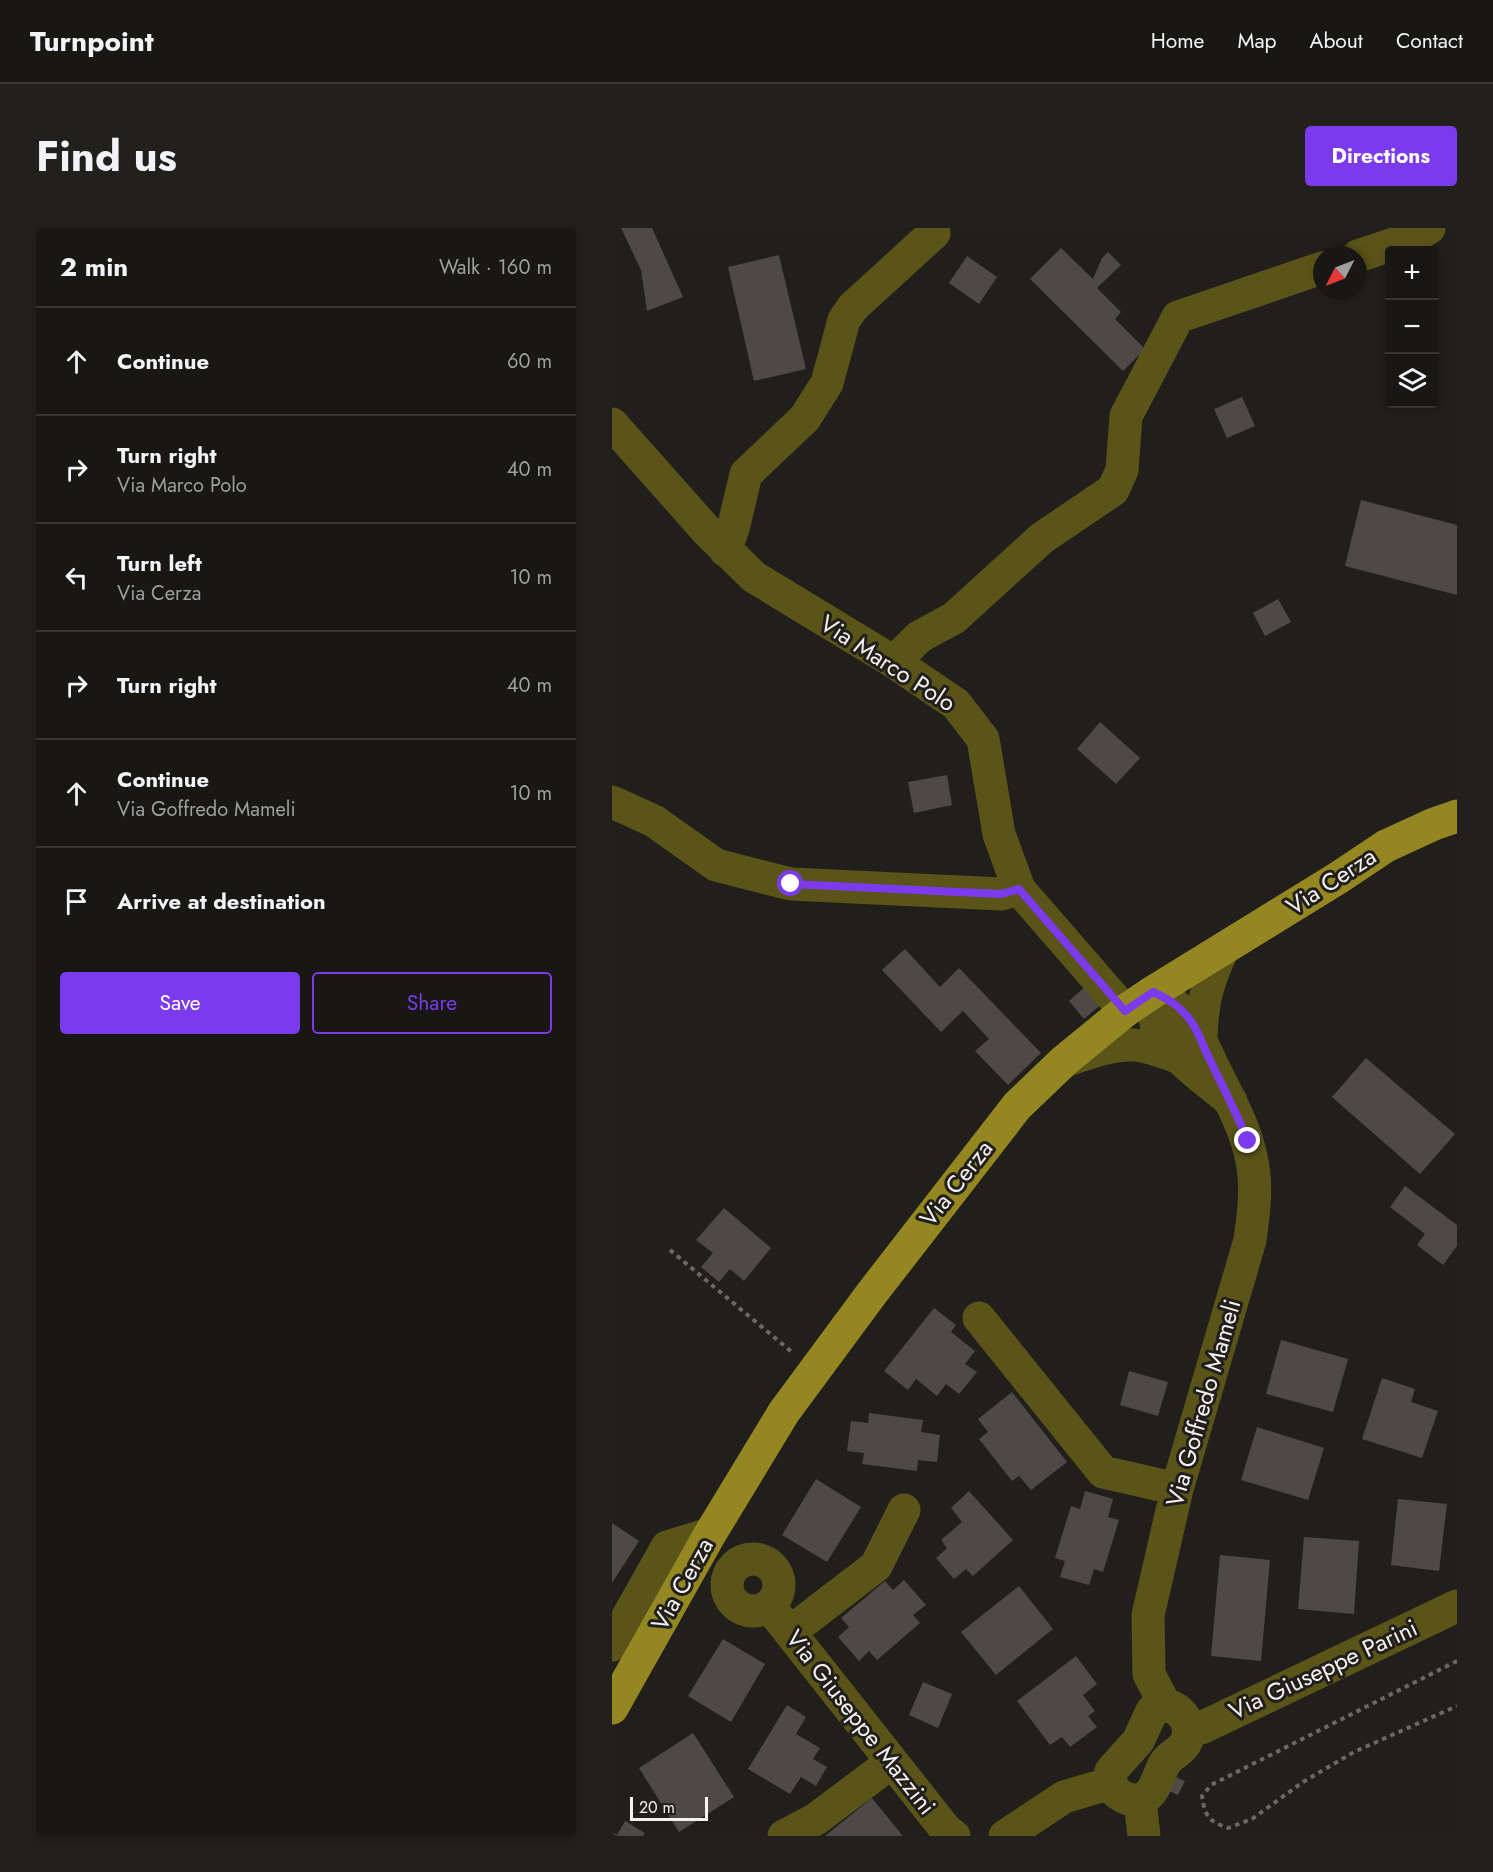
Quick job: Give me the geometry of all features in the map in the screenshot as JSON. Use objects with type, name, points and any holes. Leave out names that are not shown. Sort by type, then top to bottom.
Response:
[{"type":"main road","name":"Via Cerza","points":[[612,1708],[710,1534],[784,1412],[872,1293],[1017,1106],[1064,1061],[1125,1011],[1153,992],[1386,846],[1457,816]]},
{"type":"street","points":[[717,541],[733,530],[746,474],[805,417],[827,383],[848,314],[862,296],[934,233],[933,228]]},
{"type":"street","points":[[1367,253],[1412,238],[1429,228]]},
{"type":"street","points":[[894,662],[918,637],[954,618],[1042,538],[1113,490],[1122,470],[1126,416],[1178,317],[1313,271]]},
{"type":"street","name":"Via Marco Polo","points":[[612,424],[717,541],[754,577],[894,662],[956,704],[983,739],[999,834],[1019,889],[1125,1011]]},
{"type":"street","points":[[612,802],[654,820],[716,865],[791,884],[1001,894],[1019,889]]},
{"type":"street","points":[[1192,1048],[1214,968],[1223,949]]},
{"type":"street","points":[[1153,992],[1169,999],[1187,1016],[1192,1048]]},
{"type":"street","points":[[1064,1061],[1109,1048],[1132,1045],[1162,1051],[1192,1048]]},
{"type":"street","name":"Via Goffredo Mameli","points":[[1165,1705],[1149,1674],[1148,1615],[1177,1489],[1250,1240],[1255,1202],[1254,1174],[1248,1141],[1231,1101],[1206,1053],[1192,1048]]},
{"type":"street","points":[[979,1318],[1103,1472],[1177,1489]]},
{"type":"street","points":[[790,1632],[876,1566],[904,1510]]},
{"type":"street","points":[[612,1645],[667,1547],[710,1534]]},
{"type":"street","name":"Via Giuseppe Mazzini","points":[[769,1606],[946,1830],[954,1836]]},
{"type":"street","name":"Via Giuseppe Parini","points":[[1189,1730],[1201,1728],[1457,1606]]},
{"type":"street","points":[[1165,1705],[1181,1713],[1189,1730],[1185,1744],[1168,1759],[1153,1789],[1140,1800],[1124,1798],[1113,1790],[1111,1771],[1138,1741],[1152,1711],[1165,1705]]},
{"type":"street","points":[[784,1836],[816,1819],[892,1762]]},
{"type":"street","points":[[1005,1836],[1064,1797],[1111,1783]]},
{"type":"street","points":[[1140,1800],[1144,1836]]},
{"type":"path","points":[[670,1250],[814,1371]]},
{"type":"path","points":[[1457,1661],[1212,1785],[1202,1796],[1204,1811],[1213,1823],[1228,1828],[1252,1819],[1303,1782],[1354,1752],[1457,1706]]},
{"type":"building","points":[[621,228],[652,228],[683,297],[647,311],[641,270]]},
{"type":"building","points":[[1061,248],[1093,279],[1102,258],[1108,252],[1121,265],[1097,288],[1121,312],[1115,319],[1145,349],[1123,371],[1030,279]]},
{"type":"building","points":[[779,255],[806,369],[754,381],[728,267]]},
{"type":"building","points":[[967,256],[997,277],[979,304],[949,283]]},
{"type":"building","points":[[1242,397],[1255,426],[1227,438],[1214,409]]},
{"type":"building","points":[[1361,500],[1457,525],[1457,595],[1345,566]]},
{"type":"building","points":[[1278,599],[1291,622],[1265,636],[1253,613]]},
{"type":"building","points":[[1100,722],[1140,758],[1116,784],[1077,749]]},
{"type":"building","points":[[947,775],[952,805],[914,813],[908,782]]},
{"type":"building","points":[[905,949],[940,987],[959,968],[1041,1053],[1008,1085],[975,1051],[989,1039],[963,1011],[941,1032],[882,970]]},
{"type":"building","points":[[1088,984],[1104,1002],[1084,1019],[1069,1001]]},
{"type":"building","points":[[1366,1058],[1455,1134],[1420,1174],[1332,1097]]},
{"type":"building","points":[[1405,1186],[1457,1225],[1457,1246],[1443,1265],[1417,1245],[1425,1234],[1390,1207]]},
{"type":"building","points":[[724,1208],[771,1248],[744,1281],[730,1269],[719,1282],[701,1267],[713,1253],[696,1240]]},
{"type":"building","points":[[934,1308],[956,1325],[951,1332],[975,1351],[965,1364],[977,1372],[959,1394],[946,1384],[937,1396],[916,1379],[908,1390],[884,1371]]},
{"type":"building","points":[[1281,1340],[1348,1359],[1333,1412],[1266,1394]]},
{"type":"building","points":[[1129,1371],[1168,1382],[1158,1416],[1120,1405]]},
{"type":"building","points":[[1382,1378],[1415,1389],[1411,1402],[1438,1411],[1422,1458],[1362,1439]]},
{"type":"building","points":[[1012,1392],[1067,1462],[1031,1490],[1019,1476],[1012,1481],[979,1439],[988,1432],[978,1419]]},
{"type":"building","points":[[869,1413],[923,1420],[921,1432],[940,1435],[937,1462],[918,1460],[917,1471],[862,1464],[864,1453],[847,1451],[851,1421],[868,1423]]},
{"type":"building","points":[[1257,1427],[1324,1448],[1308,1500],[1241,1480]]},
{"type":"building","points":[[816,1479],[861,1507],[827,1562],[782,1535]]},
{"type":"building","points":[[969,1491],[1013,1540],[973,1576],[966,1569],[954,1579],[936,1558],[947,1548],[941,1540],[962,1522],[951,1508]]},
{"type":"building","points":[[1085,1491],[1113,1499],[1108,1517],[1119,1520],[1103,1572],[1094,1569],[1089,1585],[1060,1577],[1065,1561],[1055,1558],[1071,1506],[1080,1509]]},
{"type":"building","points":[[1398,1499],[1447,1504],[1439,1571],[1391,1565]]},
{"type":"building","points":[[612,1523],[639,1541],[612,1583]]},
{"type":"building","points":[[1304,1537],[1359,1541],[1354,1614],[1298,1609]]},
{"type":"building","points":[[1220,1555],[1270,1560],[1261,1661],[1211,1656]]},
{"type":"building","points":[[904,1580],[926,1605],[913,1615],[920,1623],[877,1660],[869,1651],[859,1661],[838,1637],[849,1627],[841,1618],[885,1581],[893,1590]]},
{"type":"building","points":[[1019,1586],[1053,1629],[996,1675],[961,1632]]},
{"type":"building","points":[[723,1639],[765,1664],[731,1722],[688,1696]]},
{"type":"building","points":[[1076,1656],[1097,1684],[1083,1695],[1095,1711],[1088,1716],[1097,1727],[1070,1747],[1062,1737],[1050,1745],[1017,1701]]},
{"type":"building","points":[[923,1682],[952,1694],[938,1728],[909,1715]]},
{"type":"building","points":[[787,1705],[806,1717],[796,1734],[820,1748],[813,1759],[827,1767],[816,1786],[801,1777],[790,1794],[748,1769]]},
{"type":"building","points":[[693,1733],[734,1797],[679,1832],[639,1768]]},
{"type":"building","points":[[1176,1777],[1185,1781],[1178,1795],[1169,1791]]},
{"type":"building","points":[[872,1798],[901,1836],[825,1836]]},
{"type":"building","points":[[625,1821],[645,1833],[643,1836],[612,1836],[612,1832],[617,1835]]},
{"type":"route","points":[[791,884],[1001,894],[1019,889],[1125,1011],[1153,992],[1169,999],[1187,1016],[1201,1037],[1206,1053],[1231,1101],[1248,1141]]}]
